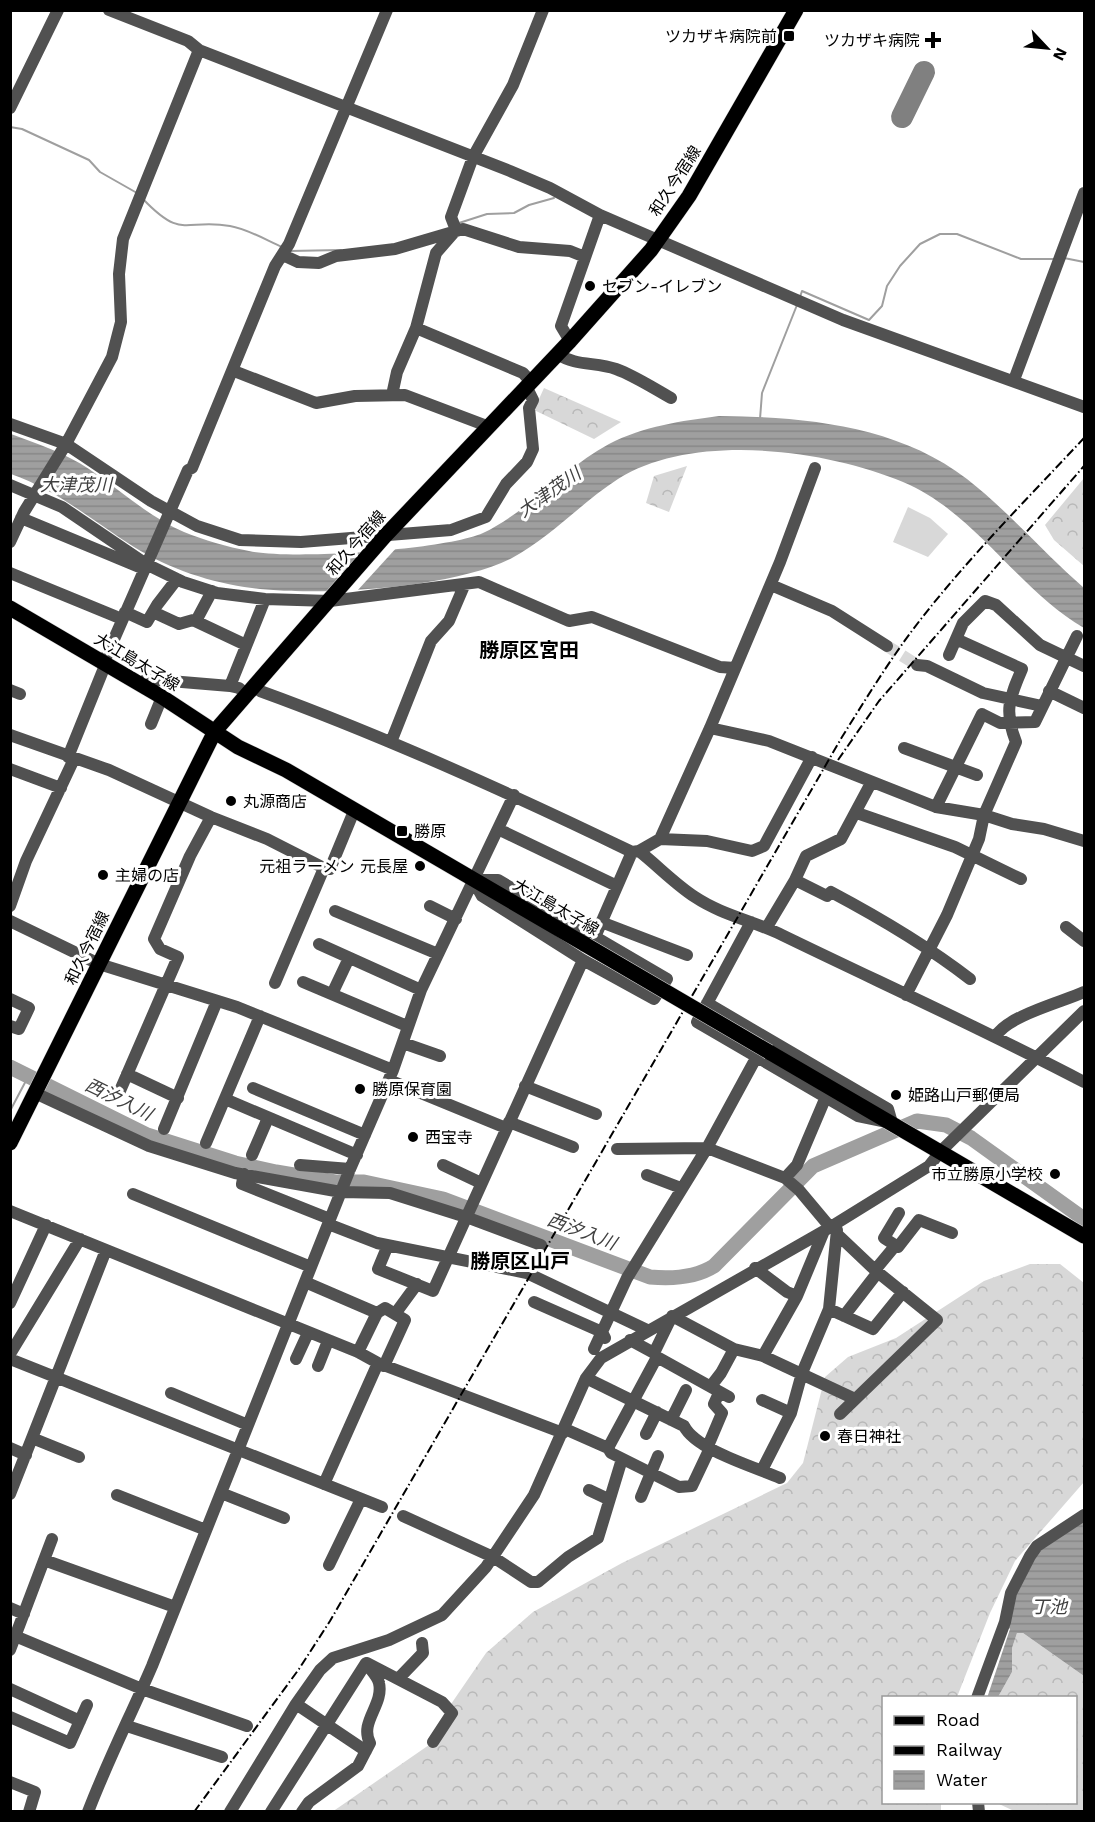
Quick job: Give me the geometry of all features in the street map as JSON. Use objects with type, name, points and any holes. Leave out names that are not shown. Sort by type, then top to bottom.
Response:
[{"type":"main road","name":"和久今宿線","points":[[10,1143],[215,731],[384,537],[570,341],[658,240],[717,149],[796,10]]},
{"type":"main road","name":"大江島太子線","points":[[10,608],[162,697],[238,747],[286,770],[588,947],[763,1055],[848,1098],[941,1150],[1084,1236]]},
{"type":"street","points":[[10,108],[58,10]]},
{"type":"street","points":[[109,10],[188,41],[199,50],[550,188],[600,215],[843,320],[1084,407]]},
{"type":"street","points":[[10,906],[13,889],[61,788],[105,663],[168,509],[188,470],[192,468],[234,371],[275,266],[289,244],[387,10]]},
{"type":"street","points":[[456,230],[451,217],[473,156],[513,85],[543,10]]},
{"type":"street","points":[[10,542],[34,493],[66,444],[112,357],[121,322],[119,274],[123,239],[199,50]]},
{"type":"street","points":[[1014,380],[1084,193]]},
{"type":"street","points":[[570,341],[561,326],[600,215]]},
{"type":"street","points":[[283,255],[298,262],[319,263],[336,256],[372,254],[395,249],[464,229],[519,247],[570,251],[585,257]]},
{"type":"street","points":[[392,395],[397,372],[416,328],[436,254],[456,230]]},
{"type":"street","points":[[10,424],[66,444],[151,501],[197,526],[240,540],[301,542],[451,530],[486,517],[506,484],[527,462],[533,449],[529,408],[533,400],[523,373],[416,328]]},
{"type":"street","points":[[558,354],[570,362],[592,363],[614,369],[671,398]]},
{"type":"street","points":[[234,371],[316,404],[355,396],[405,395],[488,426]]},
{"type":"street","points":[[660,839],[771,585],[815,468]]},
{"type":"street","points":[[10,484],[62,507],[145,567]]},
{"type":"street","points":[[21,518],[212,591],[265,600],[330,601],[464,586],[479,582],[569,621],[592,617],[720,667],[735,669]]},
{"type":"street","points":[[10,573],[124,616],[147,622],[177,579]]},
{"type":"street","points":[[771,585],[832,611],[887,646]]},
{"type":"street","points":[[391,742],[431,641],[449,621],[464,586]]},
{"type":"street","points":[[196,621],[212,591]]},
{"type":"street","points":[[230,686],[265,600]]},
{"type":"street","points":[[949,655],[963,623],[985,601],[996,605],[1040,645],[1084,666]]},
{"type":"street","points":[[153,612],[179,624],[196,621],[246,645]]},
{"type":"street","points":[[936,807],[982,714],[1000,723],[1035,722],[1077,636]]},
{"type":"street","points":[[906,995],[931,949],[973,855],[984,815],[1016,742],[1009,723],[1009,700],[1022,669],[956,639]]},
{"type":"street","points":[[916,665],[927,666],[983,693],[1042,706]]},
{"type":"street","points":[[141,685],[146,679],[230,686],[260,691],[391,742],[514,795],[635,852],[695,897],[729,915],[766,927],[996,1036],[1084,1082]]},
{"type":"street","points":[[1049,691],[1084,708]]},
{"type":"street","points":[[151,724],[162,697]]},
{"type":"street","points":[[710,729],[769,741],[936,807],[984,815],[1084,841]]},
{"type":"street","points":[[10,735],[109,770],[179,800],[211,817],[267,839],[330,870],[354,811]]},
{"type":"street","points":[[904,748],[977,775]]},
{"type":"street","points":[[388,1245],[378,1269],[433,1291],[588,947],[635,852],[660,839],[707,842],[752,851],[764,846],[812,758]]},
{"type":"street","points":[[10,769],[61,788]]},
{"type":"street","points":[[766,927],[795,880],[806,856],[841,838],[857,813],[871,783]]},
{"type":"street","points":[[88,1812],[108,1759],[127,1726],[350,1169],[391,1075],[403,1042],[406,1026],[421,990],[514,795]]},
{"type":"street","points":[[857,813],[973,855],[1021,879]]},
{"type":"street","points":[[119,1093],[178,957],[160,949],[154,939],[190,856],[211,817]]},
{"type":"street","points":[[498,829],[617,886]]},
{"type":"street","points":[[275,983],[324,868]]},
{"type":"street","points":[[795,880],[827,896],[831,892],[931,949],[970,979]]},
{"type":"street","points":[[430,906],[456,919]]},
{"type":"street","points":[[335,911],[438,954]]},
{"type":"street","points":[[10,921],[99,964],[166,983],[260,1016],[508,1125],[573,1147]]},
{"type":"street","points":[[601,922],[687,955]]},
{"type":"street","points":[[707,1003],[888,1109],[892,1123],[858,1116],[825,1099],[763,1055],[697,1022],[707,1003],[751,922]]},
{"type":"street","points":[[1066,927],[1084,941]]},
{"type":"street","points":[[319,944],[421,990]]},
{"type":"street","points":[[588,947],[667,979],[654,999],[588,947]]},
{"type":"street","points":[[332,994],[349,958]]},
{"type":"street","points":[[303,982],[406,1026]]},
{"type":"street","points":[[996,1036],[1001,1028],[1014,1020],[1084,992]]},
{"type":"street","points":[[10,999],[29,1008],[19,1029],[10,1026]]},
{"type":"street","points":[[164,1129],[218,1001]]},
{"type":"street","points":[[231,1812],[296,1704],[320,1670],[333,1658],[389,1640],[442,1615],[493,1557],[534,1495],[586,1378],[601,1358],[754,1268],[832,1229],[929,1166],[941,1150],[1084,1011]]},
{"type":"street","points":[[206,1143],[260,1016]]},
{"type":"street","points":[[403,1042],[440,1056]]},
{"type":"street","points":[[594,1349],[627,1278],[763,1055]]},
{"type":"street","points":[[127,1074],[178,1098]]},
{"type":"street","points":[[525,1086],[596,1114]]},
{"type":"street","points":[[253,1088],[365,1135]]},
{"type":"street","points":[[36,1091],[149,1146],[244,1174],[341,1192],[390,1193],[466,1217],[541,1245]]},
{"type":"street","points":[[858,1116],[848,1098],[868,1097]]},
{"type":"street","points":[[225,1099],[357,1155]]},
{"type":"street","points":[[785,1178],[797,1165],[825,1099]]},
{"type":"street","points":[[252,1155],[268,1118]]},
{"type":"street","points":[[617,1149],[707,1148],[785,1178],[799,1190],[832,1229],[877,1271],[937,1320],[840,1414]]},
{"type":"street","points":[[300,1165],[350,1169]]},
{"type":"street","points":[[443,1165],[481,1183]]},
{"type":"street","points":[[244,1174],[242,1184],[388,1245],[526,1274],[647,1330]]},
{"type":"street","points":[[647,1175],[681,1188]]},
{"type":"street","points":[[133,1194],[311,1267]]},
{"type":"street","points":[[10,1211],[358,1352],[381,1364],[608,1448],[611,1453],[679,1487],[692,1486],[709,1447],[722,1413],[714,1404],[720,1392],[721,1373],[734,1349]]},
{"type":"street","points":[[895,1246],[884,1238],[898,1213]]},
{"type":"street","points":[[844,1316],[895,1246],[898,1247],[919,1220],[952,1233]]},
{"type":"street","points":[[10,1303],[46,1225]]},
{"type":"street","points":[[763,1356],[832,1229]]},
{"type":"street","points":[[762,1470],[791,1413],[802,1372],[829,1309],[832,1229]]},
{"type":"street","points":[[10,1354],[80,1239]]},
{"type":"street","points":[[10,1494],[14,1474],[26,1455],[106,1250]]},
{"type":"street","points":[[754,1268],[787,1293],[797,1296]]},
{"type":"street","points":[[305,1282],[377,1313]]},
{"type":"street","points":[[395,1314],[417,1284]]},
{"type":"street","points":[[829,1309],[873,1329],[903,1292]]},
{"type":"street","points":[[534,1302],[602,1332],[612,1350]]},
{"type":"street","points":[[324,1484],[381,1364],[405,1320],[385,1308],[377,1313],[358,1352]]},
{"type":"street","points":[[672,1316],[734,1349],[763,1356],[802,1372],[855,1400]]},
{"type":"street","points":[[608,1448],[656,1355],[672,1316]]},
{"type":"street","points":[[296,1359],[308,1333]]},
{"type":"street","points":[[630,1340],[720,1392]]},
{"type":"street","points":[[318,1366],[328,1341]]},
{"type":"street","points":[[10,1359],[382,1507]]},
{"type":"street","points":[[586,1378],[684,1426],[688,1434],[709,1447],[780,1478]]},
{"type":"street","points":[[671,1420],[686,1390]]},
{"type":"street","points":[[171,1393],[248,1425]]},
{"type":"street","points":[[762,1400],[791,1413]]},
{"type":"street","points":[[646,1434],[657,1412]]},
{"type":"street","points":[[32,1438],[79,1457]]},
{"type":"street","points":[[10,1448],[26,1455]]},
{"type":"street","points":[[641,1497],[658,1456]]},
{"type":"street","points":[[403,1516],[493,1557],[531,1582],[538,1582],[561,1562],[598,1538],[608,1512],[608,1499],[622,1458]]},
{"type":"street","points":[[589,1490],[608,1499]]},
{"type":"street","points":[[221,1493],[284,1518]]},
{"type":"street","points":[[117,1495],[206,1530]]},
{"type":"street","points":[[329,1565],[361,1499]]},
{"type":"street","points":[[978,1696],[1005,1622],[1011,1593],[1030,1556],[1037,1546],[1084,1515]]},
{"type":"street","points":[[10,1650],[52,1539]]},
{"type":"street","points":[[44,1560],[175,1607]]},
{"type":"street","points":[[10,1608],[24,1614]]},
{"type":"street","points":[[15,1636],[142,1689],[246,1726]]},
{"type":"street","points":[[399,1678],[423,1653],[422,1643]]},
{"type":"street","points":[[347,1654],[399,1678],[442,1702],[452,1713],[433,1742]]},
{"type":"street","points":[[271,1812],[366,1663]]},
{"type":"street","points":[[302,1812],[309,1802],[358,1766],[370,1743],[367,1736],[368,1722],[378,1702],[380,1683],[366,1663]]},
{"type":"street","points":[[10,1689],[80,1720]]},
{"type":"street","points":[[296,1704],[366,1751]]},
{"type":"street","points":[[10,1717],[70,1743],[87,1706]]},
{"type":"street","points":[[127,1726],[222,1757]]},
{"type":"street","points":[[10,1782],[35,1792],[29,1812]]},
{"type":"green space","points":[[544,388],[621,422],[594,439],[534,410]]},
{"type":"green space","points":[[687,466],[669,512],[646,503],[654,476]]},
{"type":"green space","points":[[1084,478],[1084,566],[1054,540],[1045,525]]},
{"type":"green space","points":[[908,507],[930,518],[948,534],[928,557],[893,542]]},
{"type":"green space","points":[[1030,1264],[1060,1264],[1084,1283],[1084,1482],[1015,1561],[990,1613],[957,1696],[882,1696],[882,1804],[941,1804],[941,1811],[332,1812],[429,1745],[449,1707],[486,1653],[533,1612],[622,1563],[787,1483],[803,1463],[825,1377],[848,1357],[896,1338],[984,1281]]},
{"type":"green space","points":[[1017,1633],[1023,1633],[1084,1676],[1084,1811],[1014,1811],[999,1804],[1077,1804],[1077,1696],[999,1696],[1012,1672],[1012,1648]]},
{"type":"water","name":"大津茂川","points":[[719,416],[784,419],[849,428],[911,447],[940,461],[982,492],[1084,588],[1084,628],[1060,612],[974,531],[929,495],[871,470],[798,454],[759,450],[721,451],[683,455],[649,464],[604,488],[526,550],[487,568],[456,577],[385,588],[312,591],[280,591],[237,586],[206,579],[176,568],[147,555],[44,488],[11,474],[11,434],[70,458],[159,519],[184,532],[208,540],[270,554],[368,552],[436,544],[483,533],[515,514],[578,464],[609,444],[649,429]]},
{"type":"water","name":"丁池","points":[[1084,1521],[1084,1676],[1023,1633],[1017,1633],[1012,1648],[1012,1672],[999,1696],[988,1696],[1010,1629],[1006,1625],[1015,1594],[1039,1548]]},
{"type":"pier","points":[[399,545],[357,591],[325,594],[366,548]]},
{"type":"waterway","points":[[10,127],[22,129],[89,160],[100,172],[137,193]]},
{"type":"waterway","points":[[459,223],[487,214],[514,213],[529,205],[554,198]]},
{"type":"waterway","points":[[143,199],[156,212],[176,224],[215,224],[237,227],[282,247]]},
{"type":"waterway","points":[[800,297],[802,291],[869,320],[882,306],[887,286],[900,266],[920,244],[940,234],[957,234],[1021,259],[1056,259]]},
{"type":"waterway","points":[[290,251],[341,250]]},
{"type":"waterway","points":[[1064,258],[1084,262]]},
{"type":"waterway","points":[[760,419],[762,393],[797,305]]},
{"type":"waterway","name":"西汐入川","points":[[10,1067],[147,1135],[235,1163],[276,1172],[335,1182],[364,1182],[443,1199],[650,1277],[683,1277],[714,1266],[813,1166],[917,1121],[946,1125],[971,1138],[1084,1219]]},
{"type":"waterway","points":[[10,1111],[29,1075]]},
{"type":"taxiway","points":[[902,117],[924,72]]},
{"type":"tunnel","points":[[887,646],[917,665]]},
{"type":"railway","points":[[194,1812],[299,1669],[330,1621],[842,737],[880,677],[921,619],[960,572],[1084,438]]},
{"type":"railway","points":[[838,760],[879,701],[1084,466]]},
{"type":"place","name":"ツカザキ病院前","points":[[789,36]]},
{"type":"place","name":"ツカザキ病院","points":[[933,40]]},
{"type":"place","name":"セブン-イレブン","points":[[590,286]]},
{"type":"place","name":"丸源商店","points":[[231,801]]},
{"type":"place","name":"勝原","points":[[402,831]]},
{"type":"place","name":"元祖ラーメン 元長屋","points":[[420,866]]},
{"type":"place","name":"主婦の店","points":[[103,875]]},
{"type":"place","name":"勝原保育園","points":[[360,1089]]},
{"type":"place","name":"姫路山戸郵便局","points":[[896,1095]]},
{"type":"place","name":"西宝寺","points":[[413,1137]]},
{"type":"place","name":"市立勝原小学校","points":[[1055,1174]]},
{"type":"place","name":"春日神社","points":[[825,1436]]},
{"type":"district","name":"勝原区宮田","points":[[529,650]]},
{"type":"district","name":"勝原区山戸","points":[[520,1261]]}]
